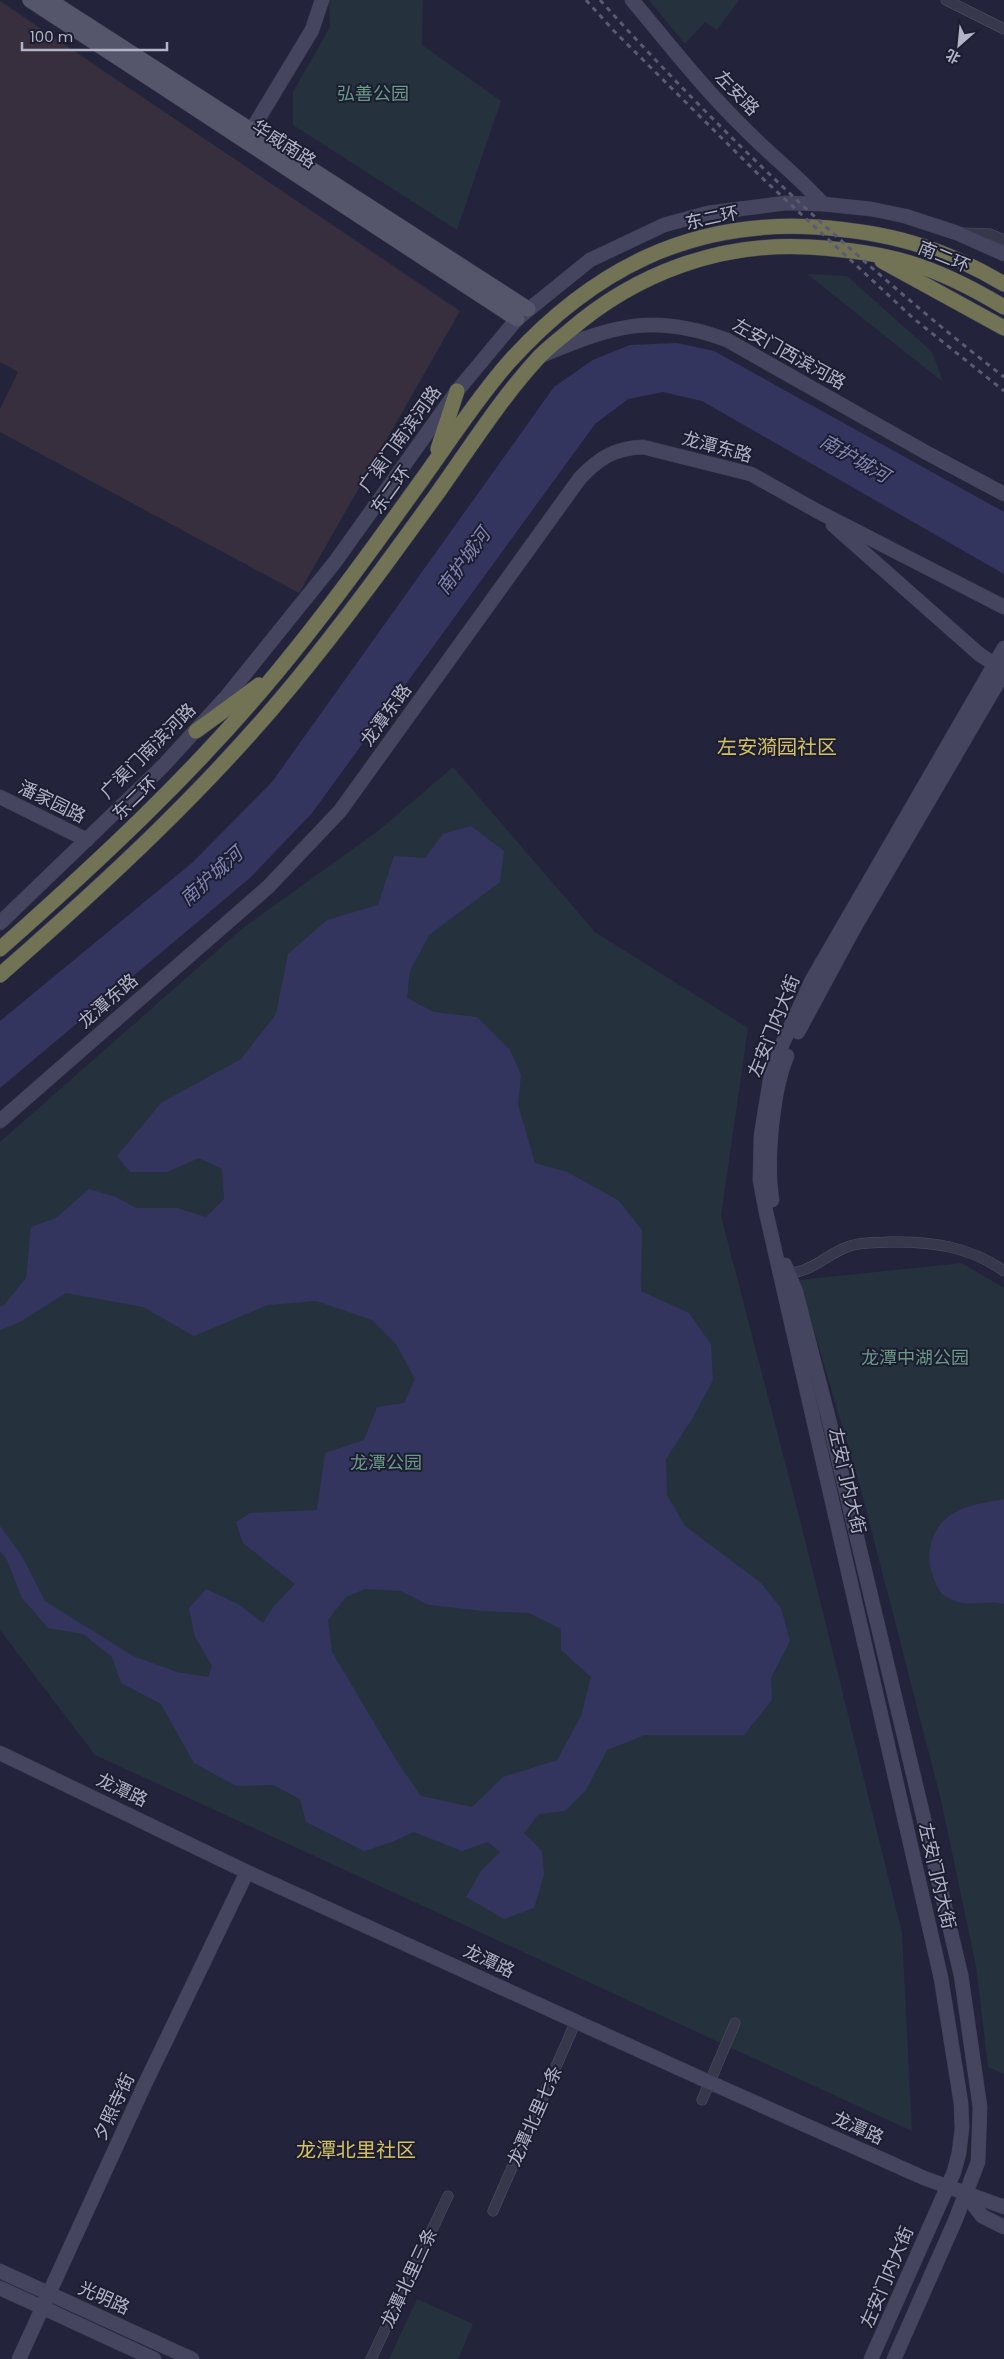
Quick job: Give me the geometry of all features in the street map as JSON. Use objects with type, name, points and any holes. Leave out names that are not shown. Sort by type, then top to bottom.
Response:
[{"type":"highway","name":"东二环","points":[[0,949],[89,870],[179,782],[278,671],[353,575],[485,392],[531,339],[565,307],[602,279],[671,246],[706,236],[744,229],[795,226],[868,232],[901,238]]},
{"type":"highway","name":"南二环","points":[[901,238],[962,260],[1004,284]]},
{"type":"highway","name":"东二环","points":[[0,975],[103,885],[193,796],[260,724],[369,587],[501,404],[540,356],[613,297],[678,265],[728,252],[786,246],[866,252]]},
{"type":"highway","name":"南二环","points":[[866,252],[925,267],[953,278],[1004,307]]},
{"type":"highway","points":[[866,252],[1004,328]]},
{"type":"highway","points":[[434,463],[457,392]]},
{"type":"highway","points":[[196,731],[278,671]]},
{"type":"main road","name":"华威南路","points":[[30,0],[523,314]]},
{"type":"main road","name":"华威南路","points":[[50,0],[251,131],[523,314]]},
{"type":"street","points":[[251,131],[312,30],[322,0]]},
{"type":"street","name":"左安路","points":[[632,0],[697,79],[744,128],[801,180],[823,204]]},
{"type":"street","points":[[946,0],[1004,29]]},
{"type":"street","name":"广渠门南滨河路","points":[[0,923],[87,840],[196,731],[261,656],[335,562],[457,392],[523,314],[590,260],[664,225],[701,214],[741,207],[786,203],[823,204],[871,209],[905,216],[957,233],[1004,254]]},
{"type":"street","points":[[957,233],[990,234],[1004,240]]},
{"type":"street","name":"左安门西滨河路","points":[[540,356],[596,333],[632,326],[668,324],[700,330],[727,340],[927,453],[1004,494]]},
{"type":"street","name":"龙潭东路","points":[[0,1121],[268,886],[340,811],[580,478],[595,463],[612,452],[643,447],[750,474],[816,511],[1004,607]]},
{"type":"street","name":"龙潭东路","points":[[816,511],[979,654],[1001,669]]},
{"type":"street","name":"左安门内大街","points":[[871,2359],[947,2187],[959,2153],[962,2128],[961,2102],[954,2047],[941,1978],[784,1275],[770,1188],[773,1124],[777,1088],[784,1063],[820,988],[1001,669],[1004,648]]},
{"type":"street","name":"潘家园路","points":[[0,798],[87,840]]},
{"type":"street","points":[[784,1275],[807,1269],[836,1251],[852,1245],[905,1242],[938,1243],[963,1250],[989,1260],[1004,1271]]},
{"type":"street","name":"左安门内大街","points":[[784,1275],[796,1292],[830,1426],[960,1975],[980,2115],[978,2162],[966,2195],[894,2359]]},
{"type":"street","name":"龙潭路","points":[[0,1753],[247,1872],[709,2082],[947,2187],[966,2195],[989,2200],[1004,2207]]},
{"type":"street","name":"夕照寺街","points":[[19,2359],[44,2308],[143,2088],[247,1872]]},
{"type":"street","name":"龙潭北里七条","points":[[493,2211],[576,2021]]},
{"type":"street","points":[[702,2100],[735,2024]]},
{"type":"street","name":"龙潭路","points":[[966,2195],[992,2192],[1004,2198]]},
{"type":"street","name":"龙潭路","points":[[966,2195],[984,2210],[1004,2220]]},
{"type":"street","name":"龙潭路","points":[[966,2195],[982,2216],[1004,2227]]},
{"type":"street","name":"龙潭北里三条","points":[[371,2359],[448,2196]]},
{"type":"street","name":"光明路","points":[[0,2271],[192,2359]]},
{"type":"street","name":"光明路","points":[[0,2288],[154,2359]]},
{"type":"shaded area","points":[[0,1],[460,311],[299,593],[0,432],[0,409],[18,372],[0,362]]},
{"type":"green space","name":"弘善公园","points":[[329,0],[423,0],[422,45],[501,101],[457,230],[293,125],[293,92],[330,27]]},
{"type":"green space","points":[[649,0],[739,0],[717,30],[705,22],[685,44]]},
{"type":"green space","points":[[807,274],[847,276],[932,352],[943,382]]},
{"type":"green space","name":"龙潭公园","points":[[453,767],[595,932],[748,1028],[721,1216],[801,1524],[902,1933],[912,2131],[95,1755],[0,1630],[0,1142],[243,928],[378,831]]},
{"type":"green space","name":"龙潭中湖公园","points":[[962,1263],[1004,1288],[1004,2074],[988,2067],[976,1966],[941,1800],[860,1486],[799,1280]]},
{"type":"green space","points":[[417,2299],[473,2324],[458,2359],[389,2359]]},
{"type":"water","name":"南护城河","points":[[677,343],[714,351],[1004,512],[1004,574],[702,401],[663,392],[628,399],[595,424],[312,813],[251,877],[0,1088],[0,1021],[193,862],[272,782],[554,387],[593,360],[630,345]]},
{"type":"water","points":[[471,826],[504,851],[500,882],[429,935],[410,971],[407,998],[434,1012],[477,1017],[510,1050],[521,1075],[518,1105],[535,1163],[567,1172],[618,1200],[642,1230],[641,1291],[689,1313],[711,1344],[713,1380],[692,1419],[666,1459],[667,1495],[685,1526],[761,1583],[781,1608],[790,1641],[771,1678],[772,1700],[744,1735],[645,1735],[607,1750],[586,1790],[565,1811],[539,1814],[524,1833],[542,1851],[544,1875],[534,1908],[504,1919],[466,1897],[481,1871],[500,1852],[488,1842],[462,1851],[414,1832],[392,1842],[364,1851],[306,1822],[300,1799],[273,1785],[236,1786],[194,1763],[161,1704],[121,1683],[112,1657],[83,1634],[48,1628],[22,1598],[6,1558],[0,1551],[0,1526],[22,1556],[45,1601],[133,1656],[177,1672],[208,1677],[212,1666],[195,1637],[189,1608],[206,1589],[238,1604],[263,1623],[273,1607],[295,1584],[243,1543],[236,1522],[250,1513],[317,1510],[325,1453],[364,1440],[377,1407],[404,1403],[415,1379],[396,1344],[372,1320],[316,1301],[268,1305],[194,1336],[143,1307],[66,1293],[18,1323],[0,1330],[0,1307],[4,1305],[26,1278],[31,1227],[56,1218],[89,1189],[116,1197],[136,1208],[177,1208],[206,1217],[224,1199],[222,1169],[199,1158],[167,1172],[130,1172],[117,1156],[161,1103],[241,1059],[276,1014],[288,954],[327,920],[378,905],[394,856],[425,858],[443,834]],"holes":[[[365,1589],[401,1591],[429,1605],[483,1611],[529,1613],[561,1629],[561,1650],[591,1677],[581,1716],[557,1760],[503,1777],[472,1807],[421,1796],[398,1763],[332,1652],[328,1620],[346,1597]]]},
{"type":"water","points":[[1004,1499],[1004,1604],[967,1603],[945,1596],[936,1584],[929,1564],[930,1547],[935,1532],[942,1523],[959,1510]]},
{"type":"railway","points":[[586,0],[614,31],[760,176],[913,318],[1004,391]]},
{"type":"railway","points":[[600,0],[695,100],[794,197],[897,290],[1004,377]]},
{"type":"district","name":"左安漪园社区","points":[[777,747]]},
{"type":"district","name":"龙潭北里社区","points":[[356,2150]]}]
